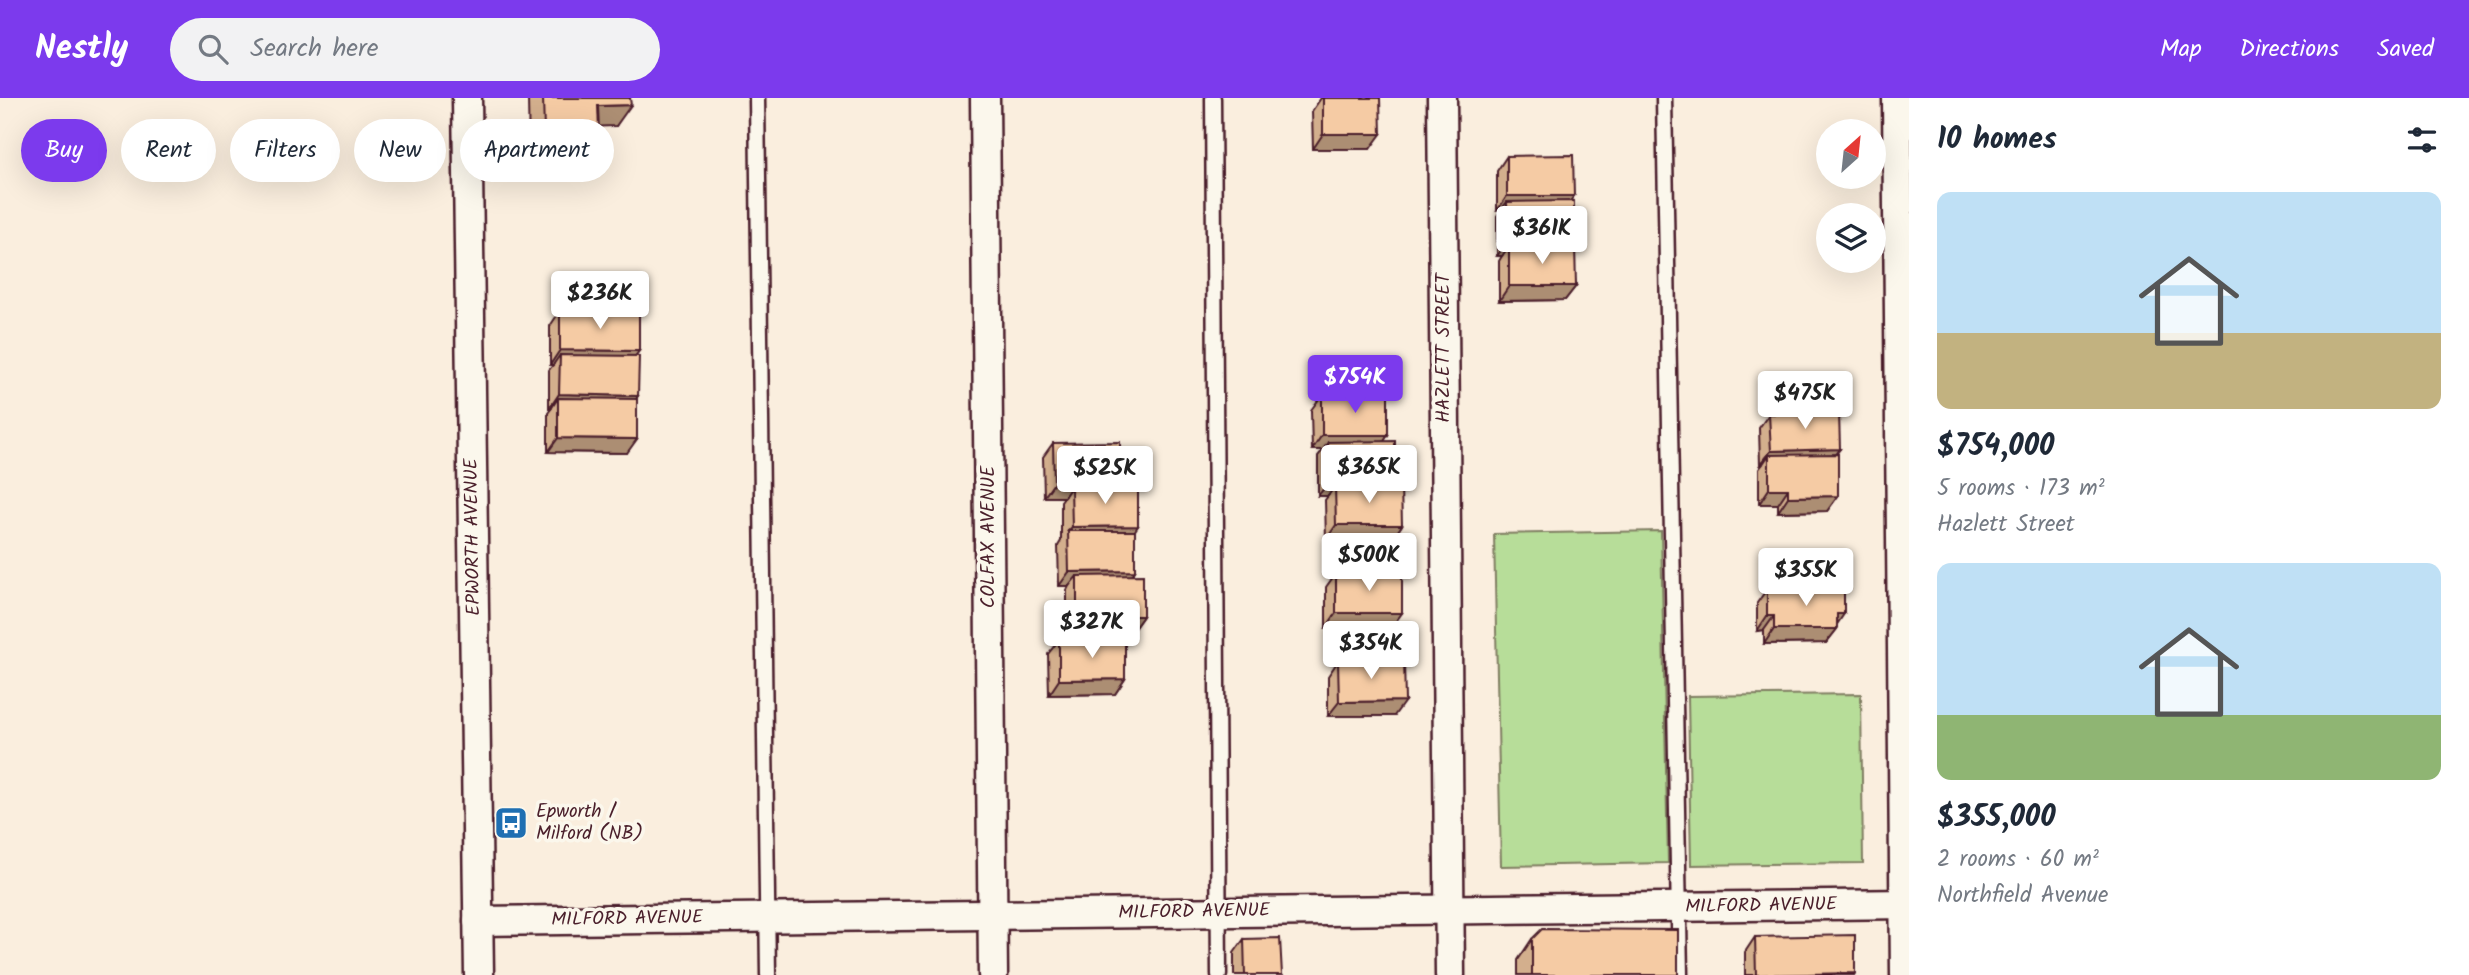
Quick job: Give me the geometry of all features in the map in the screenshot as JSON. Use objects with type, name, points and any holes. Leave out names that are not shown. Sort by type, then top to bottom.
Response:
[{"type":"street","name":"EPWORTH AVENUE","points":[[467,98],[479,975]]},
{"type":"street","name":"COLFAX AVENUE","points":[[985,98],[993,975]]},
{"type":"street","name":"HAZLETT STREET","points":[[1442,98],[1450,975]]},
{"type":"street","points":[[1897,98],[1907,904],[1905,975]]},
{"type":"street","name":"MILFORD AVENUE","points":[[478,920],[1907,904]]},
{"type":"lane","points":[[757,98],[768,975]]},
{"type":"lane","points":[[1213,98],[1219,975]]},
{"type":"lane","points":[[1664,98],[1680,975]]},
{"type":"green space","points":[[1661,531],[1668,863],[1501,866],[1494,534]]},
{"type":"green space","points":[[1861,694],[1863,863],[1691,865],[1688,696]]},
{"type":"building","points":[[543,98],[630,98],[631,105],[598,106],[599,119],[544,119]]},
{"type":"building","points":[[1323,98],[1380,98],[1381,134],[1323,134]]},
{"type":"building","points":[[1573,155],[1574,196],[1507,196],[1507,156]]},
{"type":"building","points":[[1574,201],[1574,241],[1508,241],[1507,202]]},
{"type":"building","points":[[1575,245],[1576,286],[1509,286],[1509,246]]},
{"type":"building","points":[[560,311],[639,312],[639,351],[560,350]]},
{"type":"building","points":[[560,355],[639,356],[638,396],[559,394]]},
{"type":"building","points":[[1322,395],[1388,395],[1388,435],[1322,435]]},
{"type":"building","points":[[558,398],[637,399],[637,439],[558,438]]},
{"type":"building","points":[[1839,412],[1840,449],[1771,451],[1769,414]]},
{"type":"building","points":[[1395,441],[1395,481],[1329,482],[1328,442]]},
{"type":"building","points":[[1120,442],[1120,482],[1054,483],[1053,443]]},
{"type":"building","points":[[1838,454],[1838,496],[1788,497],[1788,489],[1769,489],[1769,455]]},
{"type":"building","points":[[1401,485],[1402,525],[1336,525],[1335,486]]},
{"type":"building","points":[[1138,486],[1138,526],[1072,527],[1071,487]]},
{"type":"building","points":[[1068,531],[1135,531],[1135,571],[1069,572]]},
{"type":"building","points":[[1402,572],[1402,613],[1336,613],[1336,573]]},
{"type":"building","points":[[1143,575],[1143,616],[1077,616],[1077,576]]},
{"type":"building","points":[[1844,588],[1844,614],[1837,614],[1837,629],[1774,629],[1774,616],[1767,616],[1767,589]]},
{"type":"building","points":[[1125,639],[1125,679],[1059,680],[1059,640]]},
{"type":"building","points":[[1338,661],[1404,661],[1405,701],[1339,702]]},
{"type":"building","points":[[1542,929],[1678,930],[1678,975],[1532,975],[1532,939]]},
{"type":"building","points":[[1855,935],[1855,973],[1756,975],[1755,937]]},
{"type":"building","points":[[1280,938],[1282,975],[1245,975],[1244,939]]},
{"type":"place","name":"Epworth / Milford (NB)","points":[[511,823]]}]
